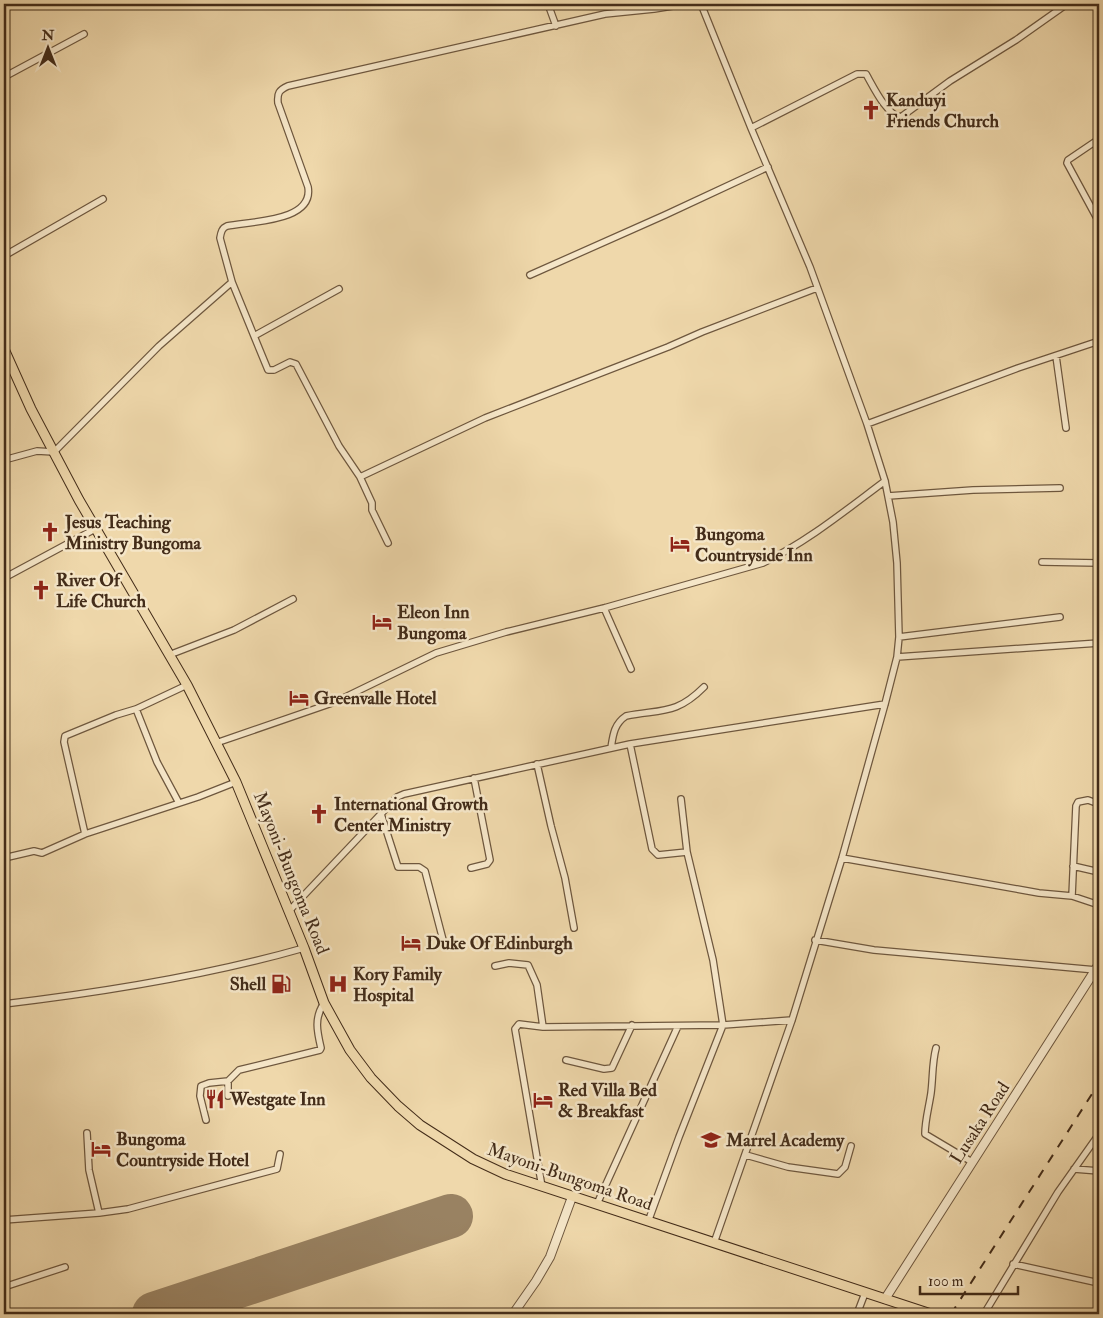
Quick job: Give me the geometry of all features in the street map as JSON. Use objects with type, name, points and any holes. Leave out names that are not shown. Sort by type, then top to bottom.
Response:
[{"type":"main road","name":"Mayoni-Bungoma Road","points":[[4,350],[54,452],[95,528],[187,685],[236,782],[324,1002],[350,1050],[371,1078],[398,1106],[420,1125],[473,1160],[505,1174],[931,1314]]},
{"type":"street","points":[[548,4],[556,26]]},
{"type":"street","points":[[388,543],[372,510],[372,502],[360,477],[339,446],[296,364],[290,362],[274,370],[268,370],[232,282],[220,238],[224,228],[288,215],[305,204],[309,194],[308,186],[278,103],[277,95],[280,89],[605,14],[685,4]]},
{"type":"street","points":[[702,4],[751,128],[810,267],[886,481],[897,563],[899,637],[897,657],[885,704],[842,858],[815,940],[792,1020],[714,1243]]},
{"type":"street","points":[[751,128],[862,73],[866,74],[892,114],[902,116],[950,81],[1016,40],[1067,4]]},
{"type":"street","points":[[4,77],[84,34]]},
{"type":"street","points":[[1099,139],[1068,160],[1067,163],[1099,222]]},
{"type":"street","points":[[530,275],[666,215],[768,167]]},
{"type":"street","points":[[4,256],[102,200]]},
{"type":"street","points":[[4,460],[37,451],[54,452],[159,346],[232,282]]},
{"type":"street","points":[[360,477],[485,418],[817,288]]},
{"type":"street","points":[[254,336],[338,290]]},
{"type":"street","points":[[867,424],[1018,368],[1099,341]]},
{"type":"street","points":[[1056,356],[1066,428]]},
{"type":"street","points":[[216,743],[335,702],[436,653],[506,632],[604,608],[763,563],[806,539],[886,481]]},
{"type":"street","points":[[888,496],[973,490],[1060,488]]},
{"type":"street","points":[[4,578],[95,528]]},
{"type":"street","points":[[1042,562],[1099,563]]},
{"type":"street","points":[[170,655],[234,630],[293,599]]},
{"type":"street","points":[[604,608],[631,669]]},
{"type":"street","points":[[899,637],[1060,617]]},
{"type":"street","points":[[897,657],[1099,643]]},
{"type":"street","points":[[85,834],[64,738],[69,733],[116,714],[136,709],[187,685]]},
{"type":"street","points":[[611,748],[614,730],[621,719],[626,716],[669,710],[680,706],[691,700],[704,687]]},
{"type":"street","points":[[289,911],[397,797],[404,794],[630,744],[885,704]]},
{"type":"street","points":[[136,709],[157,762],[179,803]]},
{"type":"street","points":[[630,744],[652,849],[658,854],[687,852]]},
{"type":"street","points":[[537,764],[565,878],[574,928]]},
{"type":"street","points":[[471,868],[487,864],[490,860],[474,778]]},
{"type":"street","points":[[4,858],[34,851],[42,853],[85,834],[236,782]]},
{"type":"street","points":[[648,1222],[678,1137],[723,1025],[713,960],[687,852],[681,799]]},
{"type":"street","points":[[1072,896],[1076,806],[1078,802],[1086,800],[1099,804]]},
{"type":"street","points":[[381,814],[398,868],[424,869],[443,940]]},
{"type":"street","points":[[842,858],[1038,893],[1072,896],[1099,905]]},
{"type":"street","points":[[1073,866],[1099,872]]},
{"type":"street","points":[[815,940],[874,950],[1097,967]]},
{"type":"street","points":[[4,1004],[81,995],[206,973],[304,948]]},
{"type":"street","points":[[494,966],[509,963],[528,966],[537,985],[542,1027]]},
{"type":"street","name":"Lusaka Road","points":[[886,1299],[1097,967]]},
{"type":"street","points":[[206,1120],[200,1096],[201,1086],[209,1082],[228,1081],[239,1070],[320,1050],[316,1020],[324,1002]]},
{"type":"street","points":[[542,1187],[515,1029],[519,1024],[542,1027],[678,1026],[792,1020]]},
{"type":"street","points":[[566,1060],[604,1070],[612,1068],[632,1025]]},
{"type":"street","points":[[597,1204],[678,1026]]},
{"type":"street","points":[[936,1048],[931,1094],[925,1124],[926,1134],[972,1162]]},
{"type":"street","points":[[228,1081],[228,1096]]},
{"type":"street","points":[[87,1133],[90,1170],[99,1214]]},
{"type":"street","points":[[984,1314],[1058,1192],[1099,1134]]},
{"type":"street","points":[[746,1155],[788,1167],[838,1174],[845,1167],[851,1146]]},
{"type":"street","points":[[4,1220],[99,1214],[128,1210],[277,1169],[280,1154]]},
{"type":"street","points":[[1074,1169],[1099,1171]]},
{"type":"street","points":[[512,1314],[536,1281],[550,1257],[572,1197]]},
{"type":"street","points":[[1014,1264],[1099,1283]]},
{"type":"street","points":[[4,1287],[65,1267]]},
{"type":"street","points":[[857,1314],[865,1293]]},
{"type":"runway","points":[[154,1314],[451,1216]]},
{"type":"railway","points":[[951,1314],[1099,1083]]},
{"type":"place","name":"Kanduyi Friends Church","points":[[871,110]]},
{"type":"place","name":"Jesus Teaching Ministry Bungoma","points":[[50,532]]},
{"type":"place","name":"Bungoma Countryside Inn","points":[[680,544]]},
{"type":"place","name":"River Of Life Church","points":[[41,590]]},
{"type":"place","name":"Eleon Inn Bungoma","points":[[382,622]]},
{"type":"place","name":"Greenvalle Hotel","points":[[299,698]]},
{"type":"place","name":"International Growth Center Ministry","points":[[319,814]]},
{"type":"place","name":"Duke Of Edinburgh","points":[[411,943]]},
{"type":"place","name":"Shell","points":[[281,984]]},
{"type":"place","name":"Kory Family Hospital","points":[[338,984]]},
{"type":"place","name":"Westgate Inn","points":[[215,1099]]},
{"type":"place","name":"Red Villa Bed & Breakfast","points":[[543,1100]]},
{"type":"place","name":"Marrel Academy","points":[[711,1140]]},
{"type":"place","name":"Bungoma Countryside Hotel","points":[[101,1149]]}]
